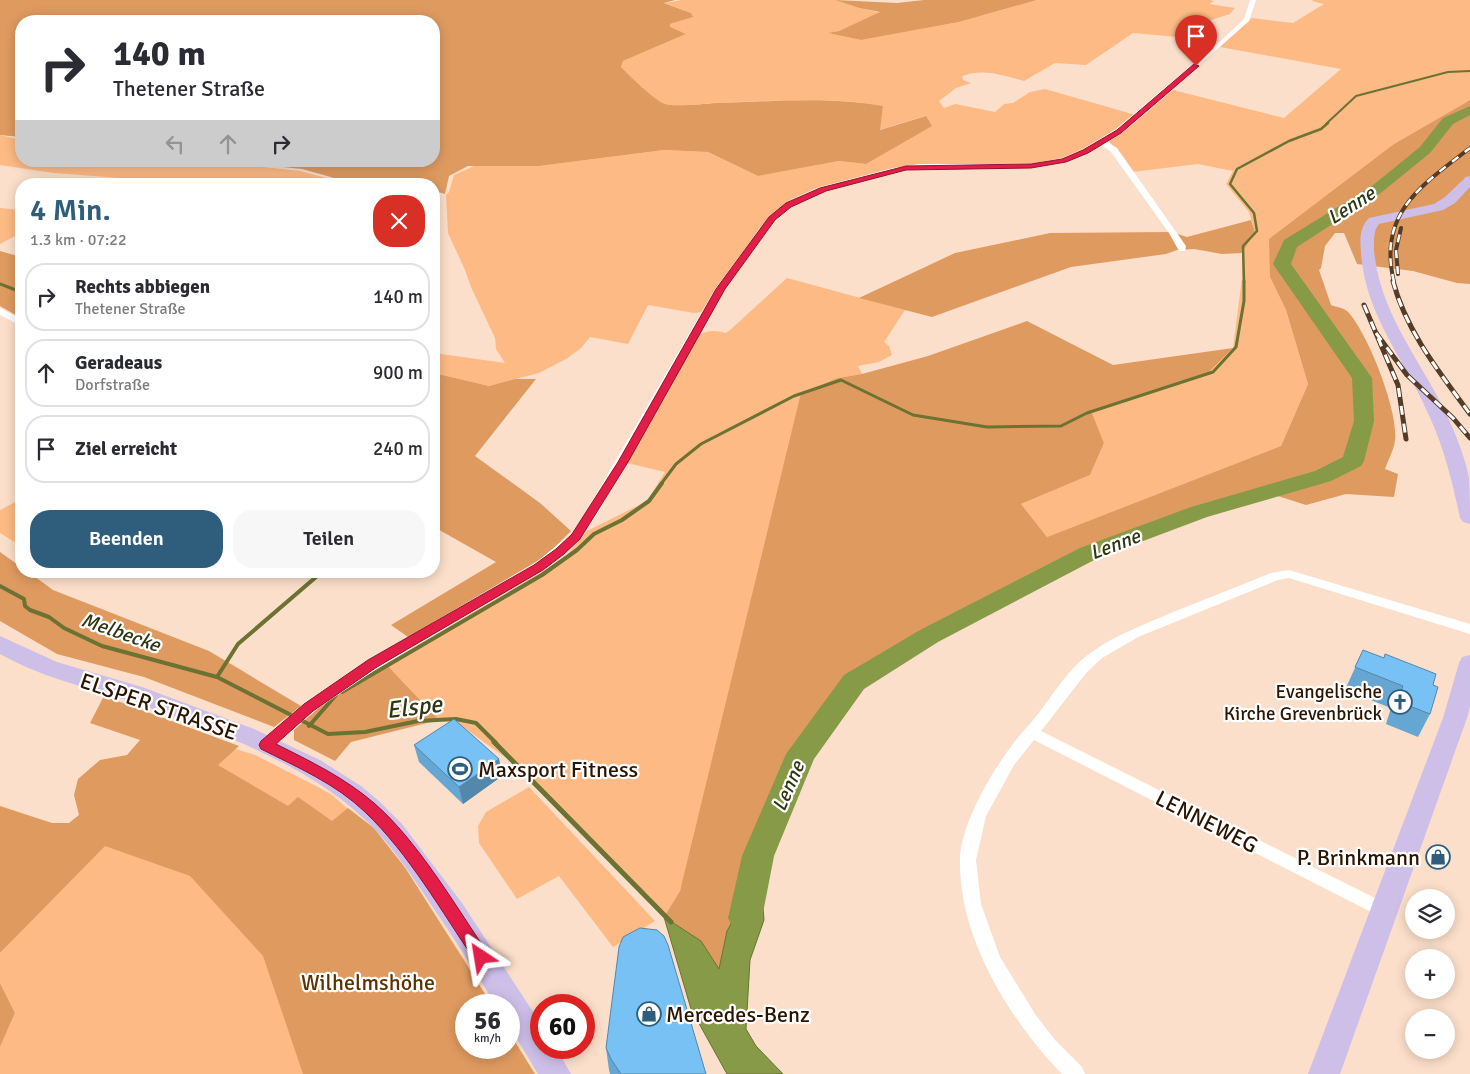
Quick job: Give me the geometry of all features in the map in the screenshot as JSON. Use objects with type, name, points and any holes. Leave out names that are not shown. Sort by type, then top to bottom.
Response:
[{"type":"main road","points":[[1470,180],[1450,200],[1438,207],[1374,221],[1368,227],[1366,243],[1368,270],[1375,297],[1430,397],[1448,438],[1470,518]]},
{"type":"main road","name":"ELSPER STRASSE","points":[[0,644],[33,661],[59,671],[135,694],[201,718],[275,738],[370,808],[390,828],[424,872],[462,927],[555,1074]]},
{"type":"main road","points":[[1324,1074],[1455,718],[1470,663]]},
{"type":"street","points":[[275,738],[309,707],[373,664],[538,567],[560,552],[576,536],[623,462],[720,289],[772,219],[789,205],[818,191],[893,170],[920,166],[1013,166],[1046,164],[1064,160],[1102,142],[1134,119],[1247,20],[1254,0]]},
{"type":"street","points":[[1102,142],[1114,150],[1173,232],[1182,246],[1182,250]]},
{"type":"street","points":[[0,311],[15,320]]},
{"type":"street","points":[[1075,1074],[1048,1046],[992,961],[972,904],[968,860],[978,814],[1008,761],[1082,668],[1114,644],[1133,634],[1276,576],[1289,574],[1470,629]]},
{"type":"street","name":"LENNEWEG","points":[[1031,732],[1383,910]]},
{"type":"green space","points":[[0,0],[675,0],[664,3],[691,13],[693,17],[670,24],[670,27],[686,34],[623,61],[621,67],[648,93],[665,104],[841,101],[883,106],[880,130],[926,116],[932,126],[866,164],[839,161],[758,176],[708,152],[664,150],[539,166],[468,166],[449,176],[445,194],[440,193],[440,178],[334,178],[302,169],[283,167],[440,167],[440,15],[15,15],[15,136],[0,135]]},
{"type":"green space","points":[[682,0],[835,0],[881,13],[839,31],[829,33],[861,40],[959,22],[1037,0],[1210,0],[1214,1],[1209,4],[1235,8],[1230,14],[1211,20],[1187,34],[1221,41],[1133,33],[1086,65],[1055,63],[1024,81],[985,72],[962,76],[963,80],[971,83],[956,88],[939,101],[944,108],[955,104],[995,112],[1004,104],[1013,103],[1030,92],[1045,89],[1136,115],[1072,156],[1041,163],[906,166],[814,189],[792,199],[758,230],[702,312],[694,313],[648,305],[628,344],[590,337],[581,348],[566,359],[539,373],[489,386],[440,374],[440,354],[505,363],[496,349],[495,338],[448,233],[446,195],[449,192],[454,175],[474,166],[539,166],[664,150],[708,152],[758,176],[839,161],[866,164],[925,116],[879,130],[883,106],[862,103],[797,100],[665,104],[648,93],[621,67],[623,61],[686,34],[670,28],[670,24],[692,17],[691,13],[665,3]]},
{"type":"green space","points":[[835,0],[897,3],[924,0],[1037,0],[959,22],[861,40],[828,33],[839,31],[880,12],[859,8]]},
{"type":"green space","points":[[1313,0],[1470,0],[1470,100],[1394,144],[1270,277],[1286,310],[1308,384],[1281,446],[1047,537],[1021,504],[1090,475],[1104,443],[1090,411],[1207,374],[1233,348],[1242,278],[1242,253],[1255,232],[1249,212],[1226,184],[1233,171],[1198,164],[1132,172],[1109,141],[1131,126],[1173,90],[1284,118],[1341,69],[1220,47],[1252,18],[1293,23],[1324,4]]},
{"type":"green space","points":[[1470,100],[1470,284],[1457,283],[1413,271],[1357,264],[1344,233],[1335,233],[1325,246],[1319,270],[1331,305],[1347,311],[1356,322],[1373,355],[1387,393],[1395,428],[1395,440],[1385,469],[1398,474],[1394,497],[1346,494],[1306,505],[1265,492],[1246,492],[1189,508],[861,675],[822,727],[760,871],[727,931],[719,969],[701,941],[664,917],[680,891],[801,393],[838,378],[862,374],[928,356],[1027,321],[1113,365],[1233,348],[1207,374],[1091,411],[1104,443],[1090,475],[1021,504],[1047,537],[1281,446],[1308,384],[1286,310],[1270,277],[1269,239],[1394,144]]},
{"type":"green space","points":[[0,135],[15,139],[15,167],[264,167],[300,171],[326,178],[119,178],[54,173],[0,165]]},
{"type":"green space","points":[[0,208],[15,209],[15,236],[0,244]]},
{"type":"green space","points":[[1251,220],[1255,232],[1242,253],[1222,254],[1194,249],[1177,250],[1166,254],[1071,267],[932,317],[859,298],[955,253],[1050,233],[1171,232],[1187,237]]},
{"type":"green space","points":[[0,251],[15,255],[15,315],[0,306]]},
{"type":"green space","points":[[787,278],[905,310],[884,342],[889,346],[892,355],[879,362],[858,366],[862,374],[838,378],[680,891],[664,917],[583,830],[513,763],[456,722],[439,720],[386,664],[550,567],[567,555],[587,531],[647,501],[665,472],[627,463],[698,336],[711,331],[726,333]]},
{"type":"green space","points":[[440,374],[489,386],[515,379],[536,379],[475,456],[540,503],[571,531],[546,556],[408,637],[391,625],[496,562],[440,530]]},
{"type":"green space","points":[[15,502],[15,542],[0,533],[0,510]]},
{"type":"green space","points":[[0,552],[15,563],[15,578],[37,578],[53,590],[209,651],[301,706],[274,727],[144,677],[57,654],[0,621]]},
{"type":"green space","points":[[386,664],[439,720],[351,742],[335,761],[294,740],[294,730],[322,705]]},
{"type":"green space","name":"Wilhelmshöhe","points":[[104,696],[239,746],[218,765],[288,806],[298,797],[332,821],[348,808],[374,828],[406,869],[485,994],[455,994],[455,1059],[520,1059],[520,1050],[535,1074],[303,1074],[263,956],[190,876],[105,846],[0,953],[0,806],[52,823],[69,823],[79,815],[74,795],[78,779],[100,760],[127,755],[140,740],[90,723]]},
{"type":"green space","points":[[220,744],[255,755],[318,787],[332,795],[372,830],[401,862],[465,961],[482,994],[455,994],[455,1059],[488,1059],[519,1074],[0,1074],[0,1047],[15,1013],[0,983],[0,953],[97,853],[91,852]]},
{"type":"green space","points":[[529,787],[655,921],[613,947],[559,876],[517,899],[479,843],[478,826],[486,812]]},
{"type":"green space","points":[[0,983],[15,1013],[0,1047]]},
{"type":"shaded area","points":[[760,871],[764,920],[750,960],[746,1029],[756,1046],[783,1074],[727,1074],[691,1009],[664,917],[701,941],[719,969],[727,931]]},
{"type":"building","points":[[1363,650],[1384,658],[1385,654],[1436,674],[1433,685],[1438,687],[1430,714],[1397,701],[1403,686],[1355,667]]},
{"type":"building","points":[[454,719],[499,759],[459,787],[414,745]]},
{"type":"building","name":"Mercedes-Benz","points":[[640,928],[657,930],[664,936],[706,1074],[621,1074],[606,1048],[619,947],[623,937]]},
{"type":"waterway","points":[[1326,124],[1356,96],[1448,72],[1470,71]]},
{"type":"waterway","name":"Lenne","points":[[745,918],[758,856],[801,754],[854,682],[929,636],[1089,553],[1199,512],[1323,476],[1353,461],[1364,421],[1362,378],[1282,264],[1290,244],[1377,189],[1425,150],[1448,121],[1470,110]]},
{"type":"waterway","points":[[1244,282],[1243,246],[1257,231],[1254,213],[1230,184],[1237,169],[1289,141],[1321,129],[1328,123]]},
{"type":"waterway","points":[[661,484],[676,464],[701,444],[794,396],[841,380],[913,415],[987,427],[1061,426],[1087,413],[1213,372],[1236,347],[1244,301],[1244,282]]},
{"type":"waterway","name":"Elspe","points":[[0,284],[15,290]]},
{"type":"waterway","points":[[342,692],[542,575],[577,550],[594,534],[622,520],[649,501],[662,483]]},
{"type":"waterway","name":"Elspe","points":[[217,677],[238,644],[315,578]]},
{"type":"waterway","name":"Melbecke","points":[[0,586],[24,599],[25,606],[30,610],[49,617],[64,628],[102,646],[217,677]]},
{"type":"waterway","name":"Elspe","points":[[217,677],[310,725]]},
{"type":"waterway","points":[[310,725],[336,695]]},
{"type":"waterway","name":"Elspe","points":[[310,725],[328,734],[365,732],[418,721],[456,719],[476,723],[496,743]]},
{"type":"waterway","name":"Elspe","points":[[494,742],[671,922]]},
{"type":"railway","points":[[1394,282],[1390,258],[1392,237],[1398,219],[1420,188],[1470,148]]},
{"type":"railway","points":[[1398,274],[1396,250],[1401,228]]},
{"type":"railway","points":[[1393,281],[1406,317],[1415,334],[1470,414]]},
{"type":"railway","points":[[1364,305],[1398,385],[1406,439]]},
{"type":"railway","points":[[1376,333],[1407,375],[1453,418],[1470,438]]},
{"type":"place","name":"Evangelische Kirche Grevenbrück","points":[[1400,702]]},
{"type":"place","name":"Maxsport Fitness","points":[[460,769]]},
{"type":"place","name":"P. Brinkmann","points":[[1438,857]]},
{"type":"place","name":"Mercedes-Benz","points":[[649,1014]]},
{"type":"route","points":[[481,957],[408,849],[370,808],[325,775],[266,745],[309,707],[373,664],[538,567],[560,552],[576,536],[623,462],[720,289],[772,219],[789,205],[808,194],[893,170],[920,166],[1031,166],[1064,160],[1086,151],[1119,131],[1196,66]]}]
